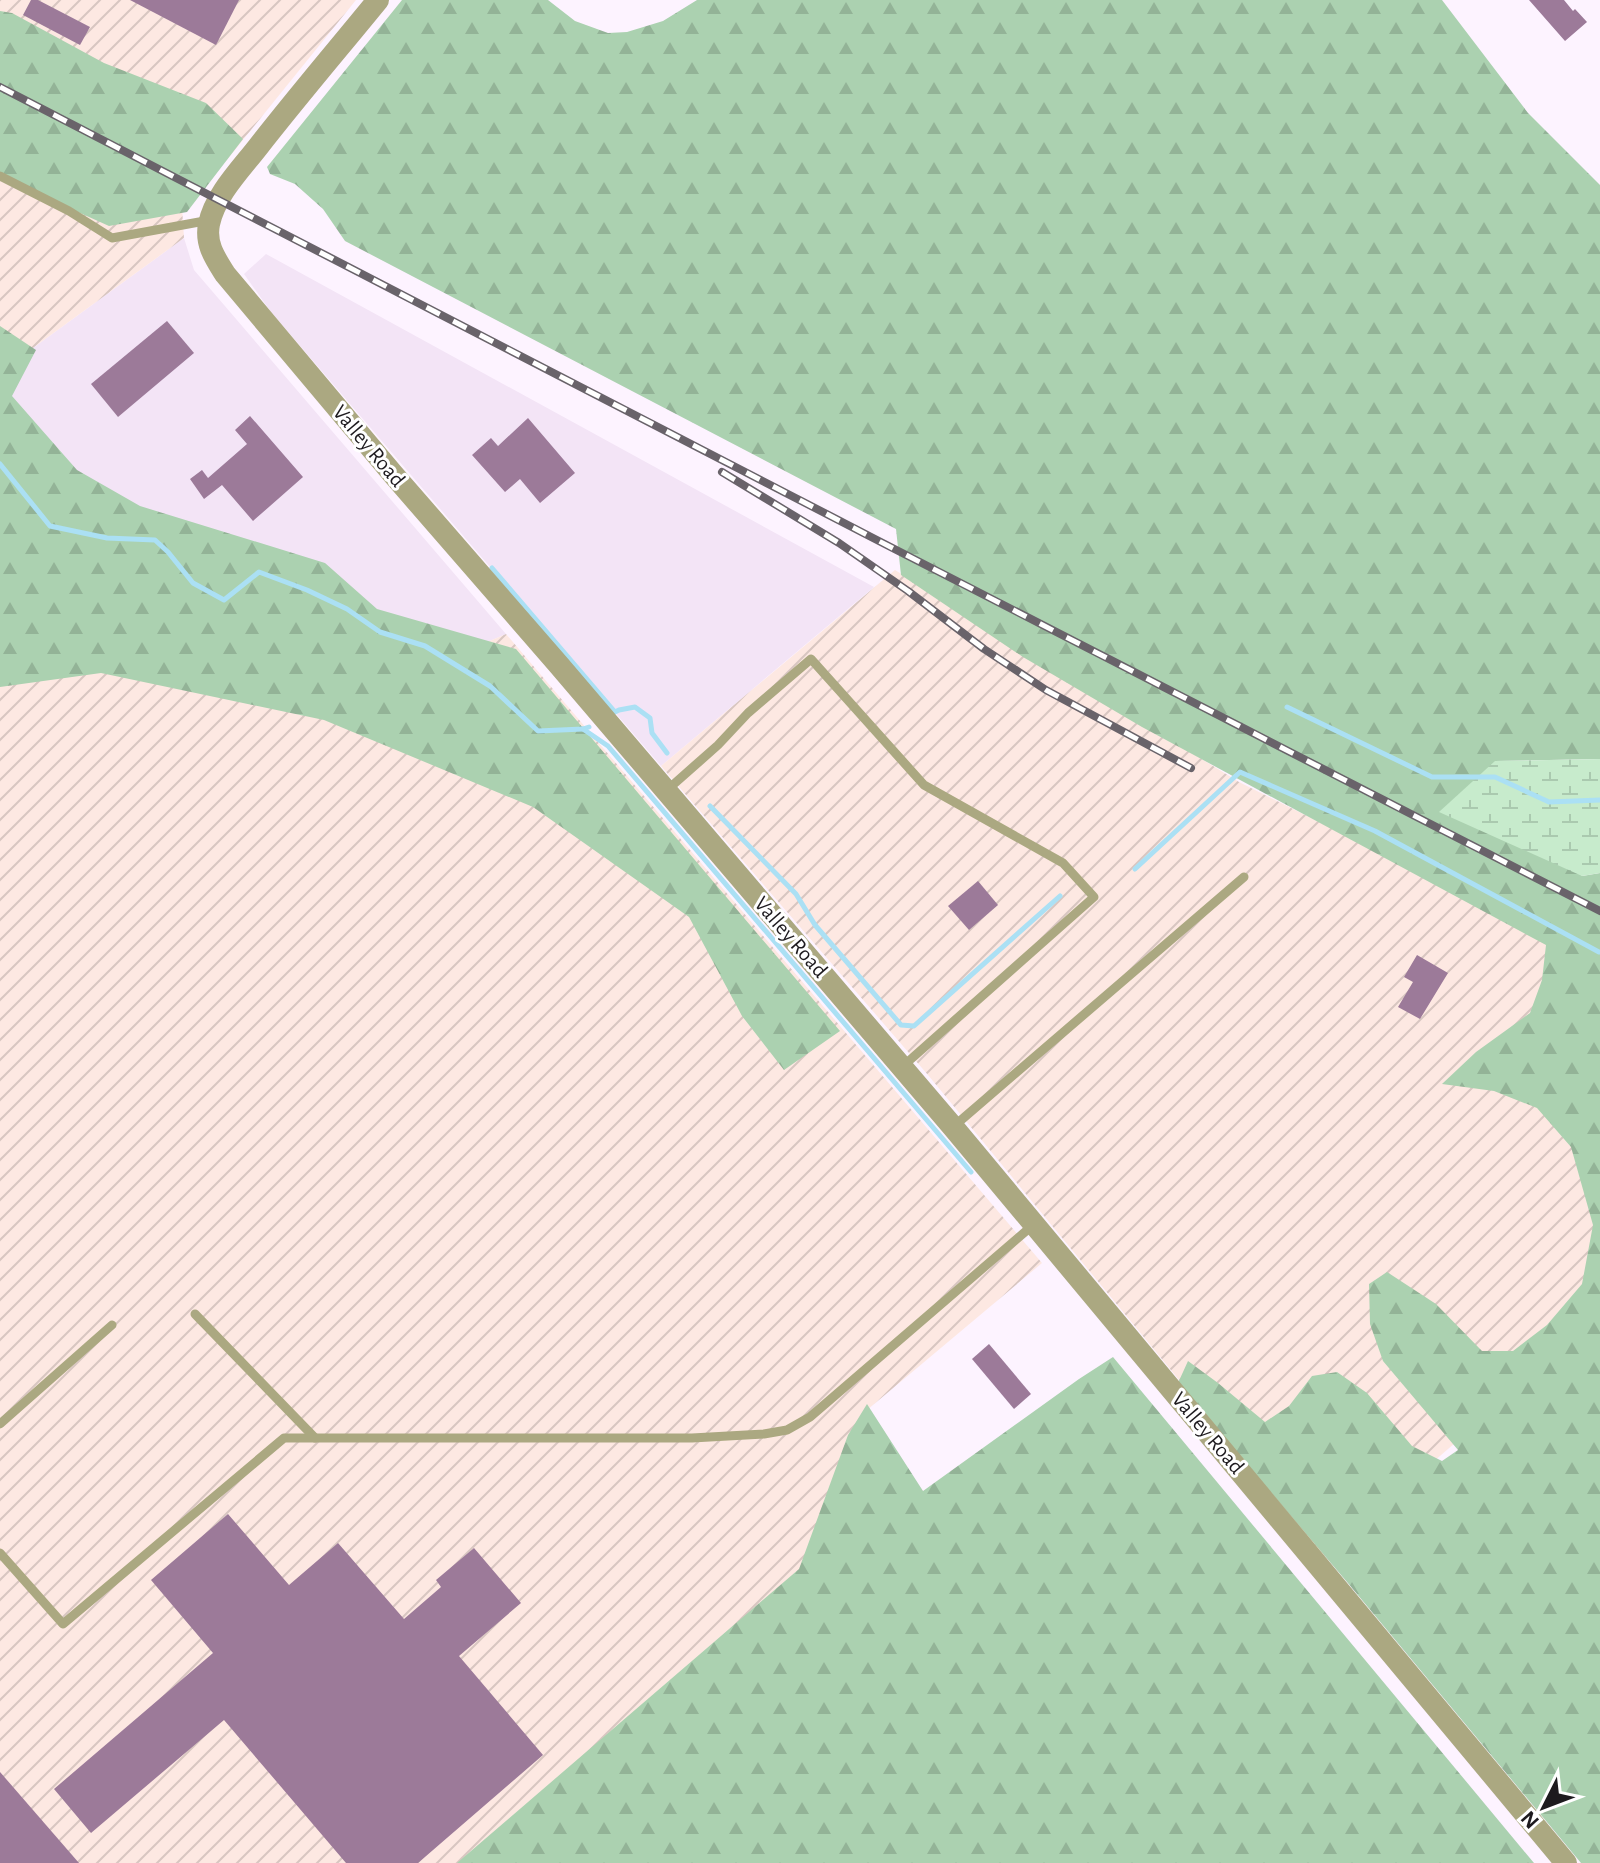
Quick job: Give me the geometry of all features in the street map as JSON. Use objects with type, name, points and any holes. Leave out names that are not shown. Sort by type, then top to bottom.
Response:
[{"type":"street","points":[[210,220],[227,187],[378,0]]},
{"type":"street","name":"Valley Road","points":[[210,220],[209,246],[225,274],[382,462],[953,1127],[1566,1863]]},
{"type":"lane","points":[[0,176],[69,211],[112,238],[210,220]]},
{"type":"lane","points":[[666,791],[718,745],[748,713],[811,659],[924,785],[1063,863],[1094,897],[902,1067]]},
{"type":"lane","points":[[953,1127],[1244,877]]},
{"type":"lane","points":[[0,1553],[63,1624],[284,1438],[692,1438],[787,1430],[810,1417],[1034,1224]]},
{"type":"lane","points":[[195,1314],[315,1438]]},
{"type":"lane","points":[[0,1424],[112,1325]]},
{"type":"shaded area","points":[[0,0],[356,0],[226,161],[0,39]]},
{"type":"shaded area","points":[[0,114],[182,207],[184,238],[0,372]]},
{"type":"shaded area","points":[[184,238],[194,270],[506,634],[478,646],[49,508],[0,372]]},
{"type":"shaded area","points":[[266,254],[874,587],[661,766],[271,312],[244,274]]},
{"type":"shaded area","points":[[0,550],[478,646],[506,634],[1042,1263],[861,1415],[932,1502],[527,1863],[0,1863]]},
{"type":"shaded area","points":[[895,570],[1239,782],[1600,962],[1600,1318],[1324,1556],[928,1075],[661,766]]},
{"type":"green space","points":[[402,0],[548,0],[575,21],[608,33],[627,32],[663,21],[697,0],[1442,0],[1528,113],[1600,185],[1600,759],[1495,761],[1582,876],[1600,873],[1600,1863],[1581,1863],[1178,1383],[1188,1361],[1265,1422],[1289,1406],[1312,1376],[1337,1372],[1367,1393],[1412,1446],[1442,1461],[1458,1450],[1383,1361],[1370,1324],[1369,1284],[1387,1272],[1436,1304],[1482,1351],[1513,1351],[1547,1325],[1582,1284],[1593,1225],[1571,1147],[1537,1108],[1494,1091],[1442,1084],[1476,1052],[1530,1013],[1542,980],[1546,945],[1142,727],[1023,657],[901,575],[896,529],[345,241],[323,209],[295,184],[270,174],[267,167]]},
{"type":"green space","points":[[0,11],[12,13],[104,63],[206,103],[243,139],[187,212],[109,226],[0,177]]},
{"type":"green space","points":[[0,326],[36,350],[12,396],[77,470],[140,506],[325,563],[377,609],[516,649],[840,1031],[784,1070],[742,1016],[689,917],[533,807],[324,720],[101,673],[0,687]]},
{"type":"green space","points":[[1600,759],[1600,873],[1582,876],[1439,812],[1495,761]]},
{"type":"green space","points":[[1113,1357],[1534,1863],[457,1863],[799,1569],[848,1435],[867,1404],[923,1491]]},
{"type":"building","points":[[31,0],[38,0],[90,27],[80,45],[23,15]]},
{"type":"building","points":[[130,0],[239,0],[216,45]]},
{"type":"building","points":[[1529,0],[1564,0],[1587,22],[1565,41]]},
{"type":"building","points":[[167,321],[194,353],[118,417],[91,384]]},
{"type":"building","points":[[250,416],[303,477],[253,521],[222,485],[204,499],[190,479],[202,470],[208,478],[247,444],[235,430]]},
{"type":"building","points":[[528,418],[575,473],[540,503],[520,479],[505,492],[472,455],[491,438],[498,446]]},
{"type":"building","points":[[978,881],[998,905],[969,930],[948,906]]},
{"type":"building","points":[[1417,955],[1448,973],[1420,1019],[1398,1007],[1413,982],[1404,977]]},
{"type":"building","points":[[989,1344],[1031,1394],[1014,1409],[972,1359]]},
{"type":"building","points":[[228,1514],[289,1585],[338,1543],[404,1619],[441,1587],[436,1580],[474,1548],[521,1603],[459,1656],[543,1755],[418,1863],[346,1863],[224,1720],[91,1833],[54,1789],[213,1653],[151,1580]]},
{"type":"building","points":[[0,1772],[79,1863],[0,1863]]},
{"type":"waterway","points":[[0,464],[50,526],[107,538],[155,540],[193,583],[224,600],[259,572],[347,609],[380,632],[425,646],[490,686],[538,731],[589,727]]},
{"type":"waterway","points":[[492,568],[615,712],[635,707],[650,718],[652,733],[667,753]]},
{"type":"waterway","points":[[1287,707],[1432,777],[1495,777],[1549,802],[1600,800]]},
{"type":"waterway","points":[[583,729],[608,746],[971,1172]]},
{"type":"waterway","points":[[1135,869],[1240,772],[1375,831],[1599,952]]},
{"type":"waterway","points":[[710,806],[796,894],[815,925],[901,1025],[914,1026],[1060,896]]},
{"type":"railway","points":[[0,87],[1600,911]]},
{"type":"railway","points":[[722,472],[839,543],[984,649],[1046,690],[1191,768]]}]
